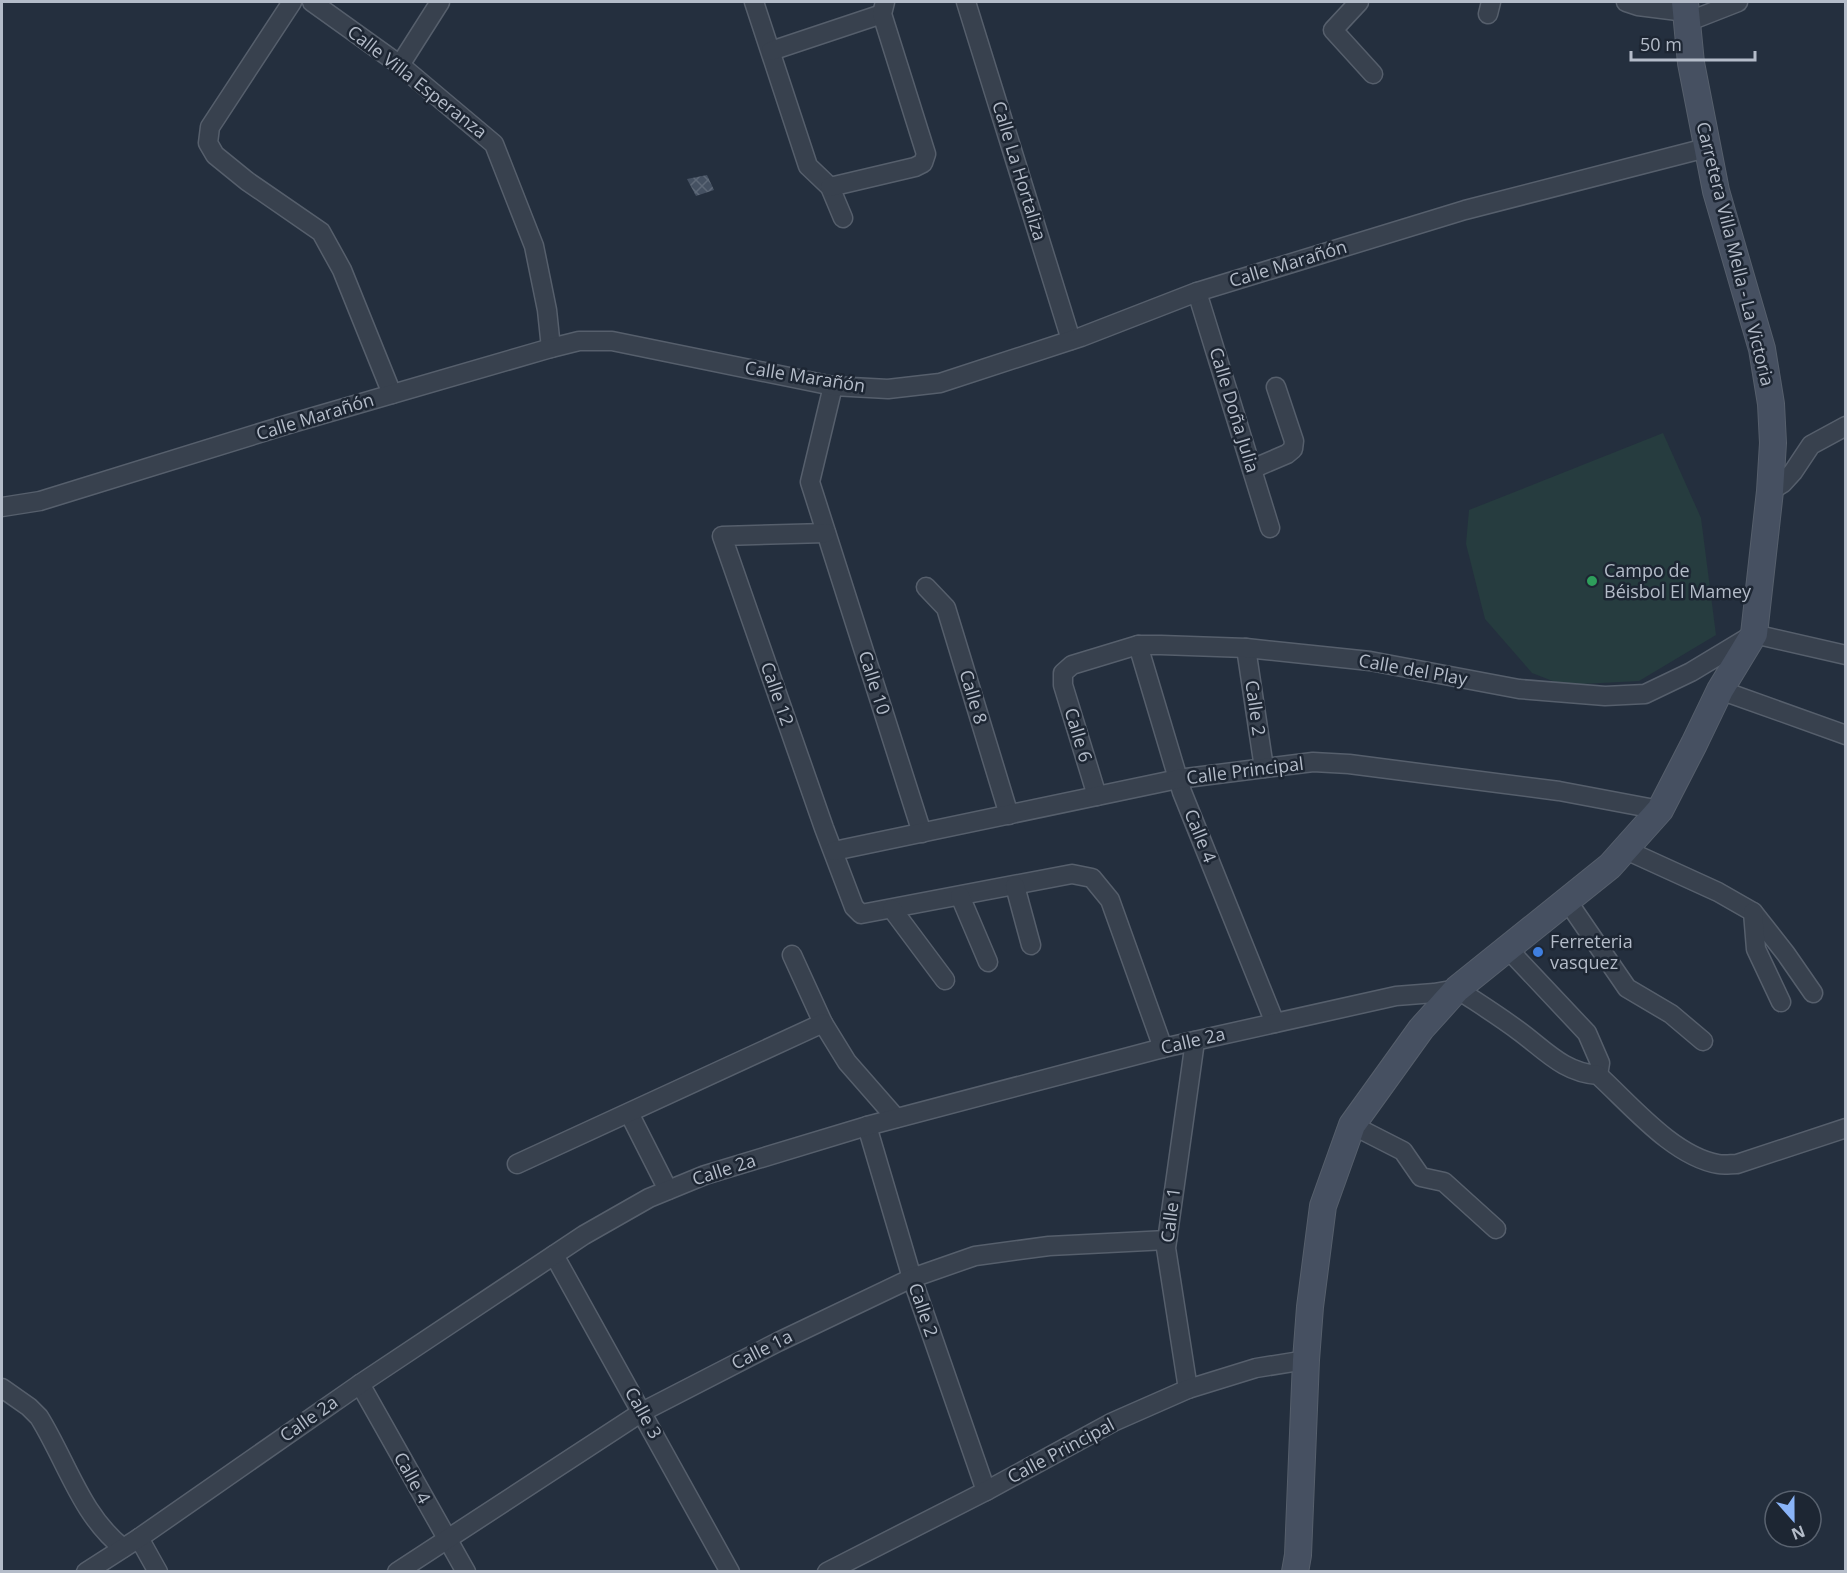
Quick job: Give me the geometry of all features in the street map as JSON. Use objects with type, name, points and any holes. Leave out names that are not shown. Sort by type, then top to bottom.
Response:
[{"type":"main road","name":"Carretera Villa Mella - La Victoria","points":[[1295,1572],[1298,1555],[1310,1307],[1323,1206],[1352,1125],[1421,1029],[1457,989],[1610,866],[1660,810],[1720,690],[1754,634],[1770,491],[1773,443],[1771,404],[1762,349],[1716,191],[1706,148],[1691,63],[1686,12]]},
{"type":"street","points":[[292,2],[210,127],[208,143],[215,155],[247,181],[321,232],[342,270],[392,394]]},
{"type":"street","name":"Calle Villa Esperanza","points":[[312,2],[400,65],[494,144],[534,246],[547,310],[551,348]]},
{"type":"street","points":[[400,65],[440,2]]},
{"type":"street","points":[[754,2],[808,166],[830,187],[843,218]]},
{"type":"street","name":"Calle La Hortaliza","points":[[966,2],[1071,340]]},
{"type":"street","points":[[1359,2],[1333,30],[1373,74]]},
{"type":"street","points":[[1626,2],[1638,6],[1686,12],[1738,2]]},
{"type":"street","points":[[771,51],[884,8],[926,154],[923,163],[915,167],[830,187]]},
{"type":"street","name":"Calle Marañón","points":[[2,507],[40,501],[392,394],[579,341],[612,341],[833,386],[888,389],[940,383],[1071,340],[1197,292],[1465,210],[1706,148]]},
{"type":"street","name":"Calle Doña Julia","points":[[1197,292],[1270,528]]},
{"type":"street","name":"Calle 10","points":[[833,386],[810,482],[922,833]]},
{"type":"street","points":[[1252,469],[1287,454],[1293,449],[1294,441],[1276,387]]},
{"type":"street","points":[[1770,491],[1783,483],[1793,472],[1811,445],[1845,426]]},
{"type":"street","name":"Calle 12","points":[[826,533],[722,536],[854,908],[861,914],[1072,874],[1092,878],[1110,900],[1163,1048]]},
{"type":"street","name":"Calle 8","points":[[926,587],[946,608],[1009,815]]},
{"type":"street","points":[[1754,634],[1845,655]]},
{"type":"street","name":"Calle del Play","points":[[1063,673],[1072,664],[1138,645],[1246,648],[1371,661],[1519,689],[1605,696],[1645,694],[1692,672],[1754,634]]},
{"type":"street","name":"Calle 4","points":[[1138,645],[1178,779],[1275,1023]]},
{"type":"street","name":"Calle 2","points":[[1246,648],[1264,768]]},
{"type":"street","name":"Calle 6","points":[[1063,673],[1063,686],[1097,796]]},
{"type":"street","points":[[1720,690],[1845,735]]},
{"type":"street","name":"Calle Principal","points":[[834,851],[1178,779],[1313,762],[1349,764],[1559,791],[1660,810]]},
{"type":"street","points":[[1626,850],[1718,892],[1753,912],[1813,993]]},
{"type":"street","points":[[1015,886],[1031,945]]},
{"type":"street","points":[[960,896],[988,962]]},
{"type":"street","points":[[1568,902],[1628,988],[1671,1014],[1703,1041]]},
{"type":"street","points":[[892,909],[945,980]]},
{"type":"street","points":[[1753,912],[1756,949],[1781,1002]]},
{"type":"street","points":[[1508,949],[1587,1033],[1600,1063],[1598,1074]]},
{"type":"street","points":[[792,955],[823,1023],[847,1062],[896,1118]]},
{"type":"street","points":[[1457,989],[1512,1026],[1551,1058],[1584,1074],[1598,1074],[1672,1143],[1704,1160],[1719,1164],[1737,1164],[1845,1128]]},
{"type":"street","name":"Calle 2a","points":[[86,1572],[584,1234],[649,1198],[705,1175],[867,1126],[1163,1048],[1396,996],[1457,989]]},
{"type":"street","points":[[517,1164],[823,1023]]},
{"type":"street","name":"Calle 1","points":[[1188,1389],[1166,1248],[1195,1041]]},
{"type":"street","points":[[629,1113],[668,1190]]},
{"type":"street","points":[[1352,1125],[1403,1151],[1421,1177],[1444,1182],[1496,1229]]},
{"type":"street","name":"Calle 2","points":[[867,1126],[912,1278],[986,1491]]},
{"type":"street","name":"Calle 1a","points":[[397,1572],[642,1412],[778,1342],[912,1278],[975,1256],[1049,1245],[1167,1240]]},
{"type":"street","name":"Calle 3","points":[[554,1255],[730,1572]]},
{"type":"street","name":"Calle Principal","points":[[827,1572],[986,1491],[1113,1422],[1188,1389],[1256,1368],[1306,1360]]},
{"type":"street","name":"Calle 4","points":[[360,1384],[466,1572]]},
{"type":"street","points":[[2,1388],[29,1407],[39,1418],[88,1510],[107,1536],[123,1548]]},
{"type":"street","points":[[139,1538],[158,1572]]},
{"type":"green space","name":"Campo de Béisbol El Mamey","points":[[1663,433],[1701,518],[1716,635],[1639,681],[1563,685],[1532,673],[1485,619],[1466,544],[1469,510]]},
{"type":"building","points":[[707,175],[714,190],[696,196],[687,179]]},
{"type":"place","name":"Campo de Béisbol El Mamey","points":[[1592,581]]},
{"type":"place","name":"Ferreteria vasquez","points":[[1538,952]]}]
